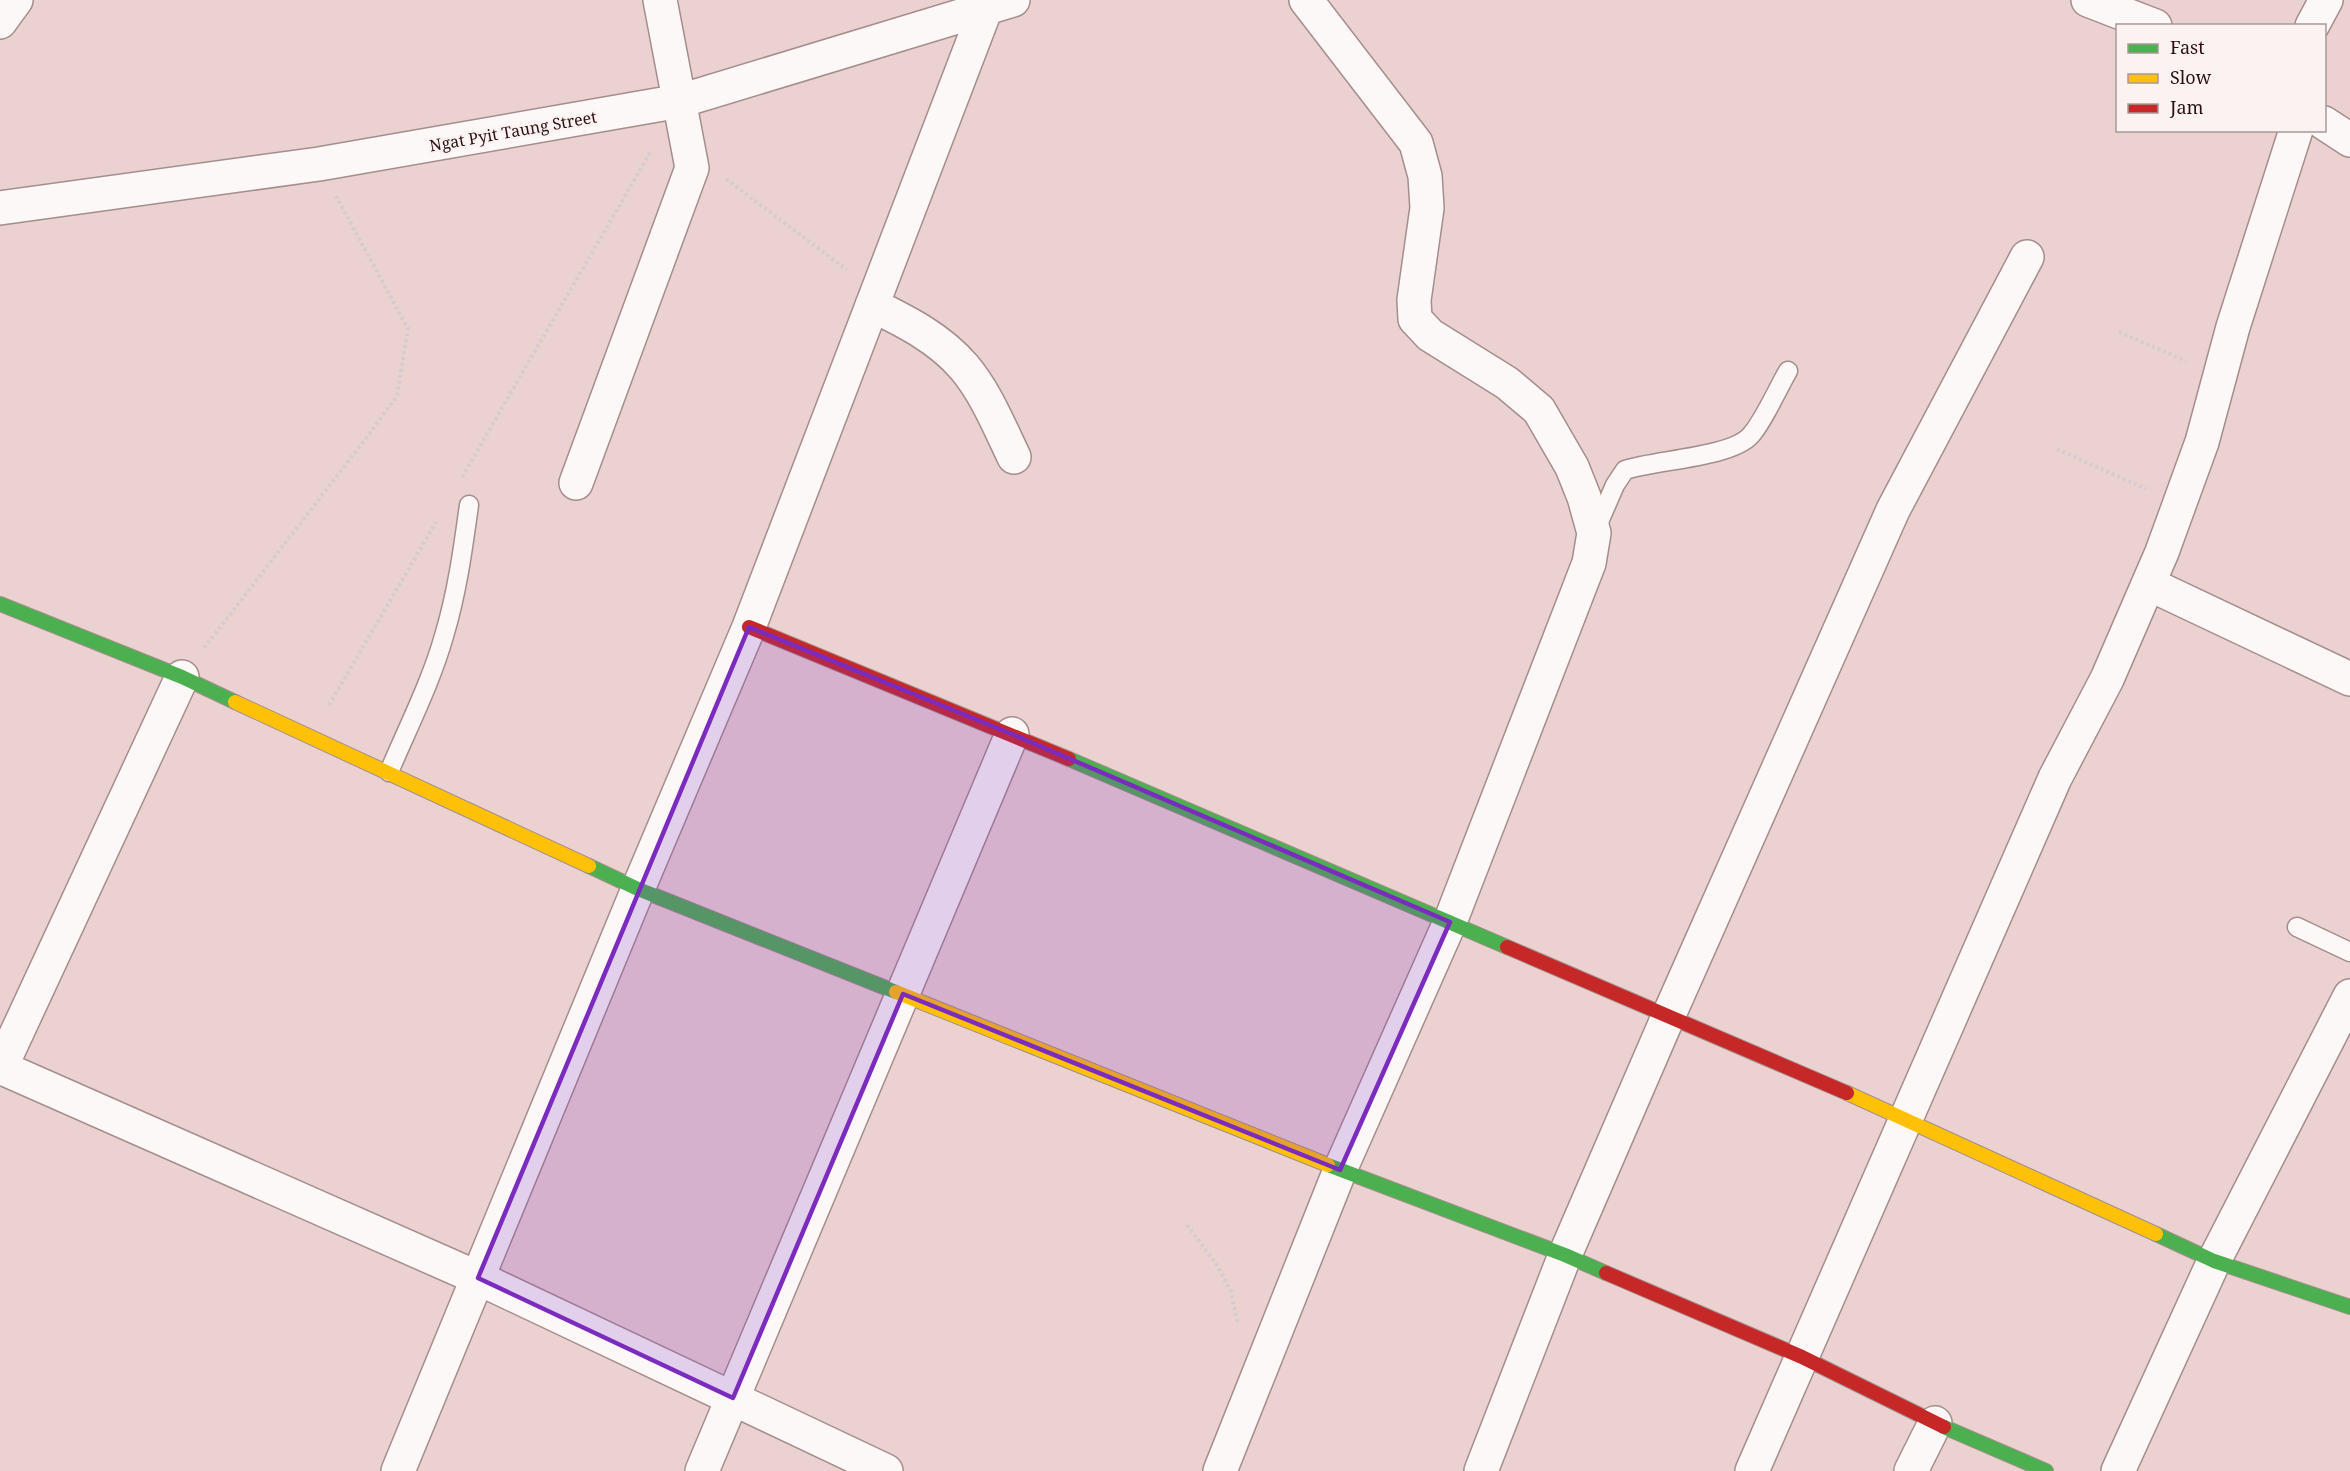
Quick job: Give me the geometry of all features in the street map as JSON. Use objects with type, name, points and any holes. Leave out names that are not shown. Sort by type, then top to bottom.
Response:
[{"type":"street","points":[[0,22],[16,0]]},
{"type":"street","points":[[576,483],[692,168],[660,0]]},
{"type":"street","points":[[1220,1471],[1340,1170],[1450,922],[1589,563],[1594,533],[1572,466],[1539,410],[1507,382],[1430,335],[1415,319],[1414,300],[1427,208],[1425,176],[1416,143],[1306,0]]},
{"type":"street","points":[[2088,0],[2150,24]]},
{"type":"street","points":[[2313,24],[2326,0]]},
{"type":"street","points":[[398,1471],[638,889],[749,627],[874,298],[996,2]]},
{"type":"street","name":"Ngat Pyit Taung Street","points":[[0,208],[319,165],[680,101],[996,2]]},
{"type":"street","points":[[2326,124],[2350,140]]},
{"type":"street","points":[[1752,1471],[2055,778],[2107,679],[2149,584],[2202,442],[2220,376],[2295,132]]},
{"type":"street","points":[[1481,1471],[1565,1255],[1893,510],[2027,257]]},
{"type":"street","points":[[874,298],[915,326],[964,367],[986,398],[1014,457]]},
{"type":"street","points":[[2149,584],[2350,680]]},
{"type":"street","points":[[0,604],[182,677],[312,735],[638,889],[1340,1170],[1565,1255],[1802,1357],[1935,1423],[2046,1471]]},
{"type":"street","points":[[749,627],[1012,734],[1907,1119],[2214,1261],[2350,1307]]},
{"type":"street","points":[[182,677],[0,1067],[478,1278],[886,1471]]},
{"type":"street","points":[[702,1471],[1012,734]]},
{"type":"street","points":[[2118,1471],[2214,1261],[2350,996]]},
{"type":"street","points":[[1911,1471],[1935,1423]]},
{"type":"lane","points":[[1594,533],[1615,485],[1625,470],[1644,464],[1739,446],[1751,435],[1788,371]]},
{"type":"lane","points":[[389,772],[444,637],[458,581],[469,505]]},
{"type":"lane","points":[[2297,927],[2350,952]]},
{"type":"path","points":[[460,480],[680,101]]},
{"type":"path","points":[[182,677],[397,396],[408,329],[319,165]]},
{"type":"path","points":[[692,168],[719,174],[874,298]]},
{"type":"path","points":[[2119,332],[2220,376]]},
{"type":"path","points":[[2058,449],[2180,504]]},
{"type":"path","points":[[312,735],[436,520]]},
{"type":"path","points":[[1187,1225],[1217,1265],[1231,1292],[1240,1335]]},
{"type":"highlighted area","points":[[749,627],[1012,734],[1450,922],[1340,1170],[903,994],[733,1398],[478,1278]]},
{"type":"traffic: fast","points":[[0,604],[182,677],[235,702]]},
{"type":"traffic: fast","points":[[1069,759],[1507,947]]},
{"type":"traffic: fast","points":[[589,866],[638,889],[896,992]]},
{"type":"traffic: fast","points":[[1328,1165],[1565,1255],[1606,1273]]},
{"type":"traffic: fast","points":[[2156,1234],[2214,1261],[2350,1307]]},
{"type":"traffic: fast","points":[[1944,1427],[2046,1471]]},
{"type":"traffic: slow","points":[[235,702],[589,866]]},
{"type":"traffic: slow","points":[[896,992],[1328,1165]]},
{"type":"traffic: slow","points":[[1847,1093],[2156,1234]]},
{"type":"traffic: jam","points":[[749,627],[1069,759]]},
{"type":"traffic: jam","points":[[1507,947],[1847,1093]]},
{"type":"traffic: jam","points":[[1606,1273],[1802,1357],[1944,1427]]}]
